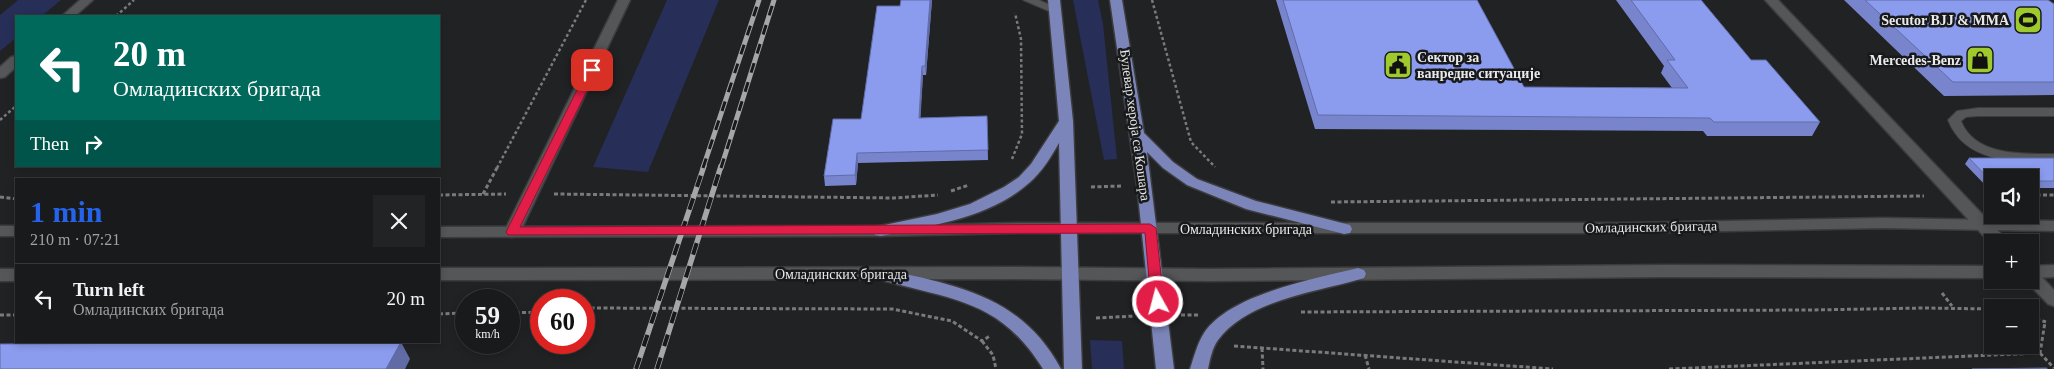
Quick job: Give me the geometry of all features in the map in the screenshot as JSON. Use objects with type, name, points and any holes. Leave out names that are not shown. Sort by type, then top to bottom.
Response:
[{"type":"main road","points":[[69,15],[87,0]]},
{"type":"main road","points":[[512,232],[624,0]]},
{"type":"main road","name":"Булевар хероја са Кошара","points":[[1116,0],[1145,186],[1165,369]]},
{"type":"main road","points":[[1771,0],[1991,234]]},
{"type":"main road","points":[[1054,5],[1066,121],[1070,318],[1074,369]]},
{"type":"main road","points":[[0,74],[15,61]]},
{"type":"main road","points":[[881,231],[941,219],[974,207],[1011,190],[1025,179],[1066,121]]},
{"type":"main road","points":[[1137,134],[1168,165],[1192,182],[1251,205],[1344,229]]},
{"type":"main road","name":"Омладинских бригада","points":[[440,232],[1679,227],[1883,223],[2054,226]]},
{"type":"main road","points":[[0,231],[15,231]]},
{"type":"main road","name":"Омладинских бригада","points":[[440,274],[1154,275],[1664,271],[1984,272]]},
{"type":"main road","points":[[2039,273],[2054,272]]},
{"type":"main road","points":[[1198,369],[1210,337],[1231,316],[1250,306],[1358,274]]},
{"type":"main road","points":[[0,275],[15,275]]},
{"type":"main road","points":[[884,275],[971,296],[1001,311],[1033,338],[1052,369]]},
{"type":"main road","points":[[2039,283],[2054,300]]},
{"type":"lane","points":[[1029,0],[1054,5]]},
{"type":"lane","points":[[2054,112],[1978,112],[1962,114],[1954,120],[1956,129],[1967,140],[1986,150],[2008,157],[2054,158]]},
{"type":"path","points":[[117,15],[134,0]]},
{"type":"path","points":[[483,194],[586,0]]},
{"type":"path","points":[[1152,0],[1191,142],[1215,167],[1223,172]]},
{"type":"path","points":[[1010,162],[1022,134],[1021,39],[1014,10]]},
{"type":"path","points":[[0,120],[15,107]]},
{"type":"path","points":[[1192,182],[1215,167]]},
{"type":"path","points":[[440,195],[530,194],[894,198],[937,196],[971,184]]},
{"type":"path","points":[[1067,188],[1145,186]]},
{"type":"path","points":[[2039,195],[2054,195]]},
{"type":"path","points":[[1328,202],[1954,196]]},
{"type":"path","points":[[0,197],[15,199]]},
{"type":"path","points":[[1294,312],[1664,309],[1828,310],[1952,306],[1984,308]]},
{"type":"path","points":[[595,308],[892,309],[952,321],[982,341],[993,355],[996,369]]},
{"type":"path","points":[[440,314],[455,314]]},
{"type":"path","points":[[0,315],[15,315]]},
{"type":"path","points":[[1070,318],[1159,315],[1231,316]]},
{"type":"path","points":[[982,341],[1015,321]]},
{"type":"path","points":[[2040,353],[2045,322]]},
{"type":"path","points":[[1228,345],[1552,369]]},
{"type":"path","points":[[1262,348],[1263,369]]},
{"type":"path","points":[[1669,369],[2040,353],[2054,368]]},
{"type":"path","points":[[1365,355],[1369,369]]},
{"type":"shaded area","points":[[18,0],[61,0],[43,15],[15,15],[15,39],[0,51],[0,15]]},
{"type":"shaded area","points":[[667,0],[719,0],[648,172],[593,167]]},
{"type":"shaded area","points":[[1073,0],[1098,0],[1103,24],[1117,159],[1104,160]]},
{"type":"shaded area","points":[[1090,340],[1122,341],[1124,369],[1092,369]]},
{"type":"building","points":[[901,0],[930,0],[925,66],[922,66],[919,118],[987,116],[988,150],[857,153],[855,175],[824,176],[833,119],[861,119],[877,6],[900,6]]},
{"type":"building","name":"Сектор за ванредне ситуације","points":[[1283,0],[1477,0],[1524,87],[1688,88],[1667,60],[1675,60],[1631,0],[1701,0],[1751,60],[1766,60],[1820,122],[1714,122],[1710,118],[1318,115]]},
{"type":"building","name":"Mercedes-Benz","points":[[1865,0],[2048,0],[2054,4],[2054,82],[1953,82]]},
{"type":"building","points":[[1969,158],[2054,158],[2054,181],[2039,181],[2039,169],[1984,169],[1984,174]]},
{"type":"building","points":[[400,343],[386,369],[0,369],[0,344]]},
{"type":"building","points":[[2047,368],[2047,369],[1972,369]]},
{"type":"railway","points":[[703,168],[759,0]]},
{"type":"railway","points":[[721,168],[774,0]]},
{"type":"railway","points":[[636,369],[704,166]]},
{"type":"railway","points":[[657,369],[721,166]]},
{"type":"place","name":"Secutor BJJ & MMA","points":[[2028,20]]},
{"type":"place","name":"Mercedes-Benz","points":[[1980,60]]},
{"type":"place","name":"Сектор за ванредне ситуације","points":[[1398,65]]},
{"type":"route","points":[[592,70],[512,232],[1150,228],[1158,302]]}]
